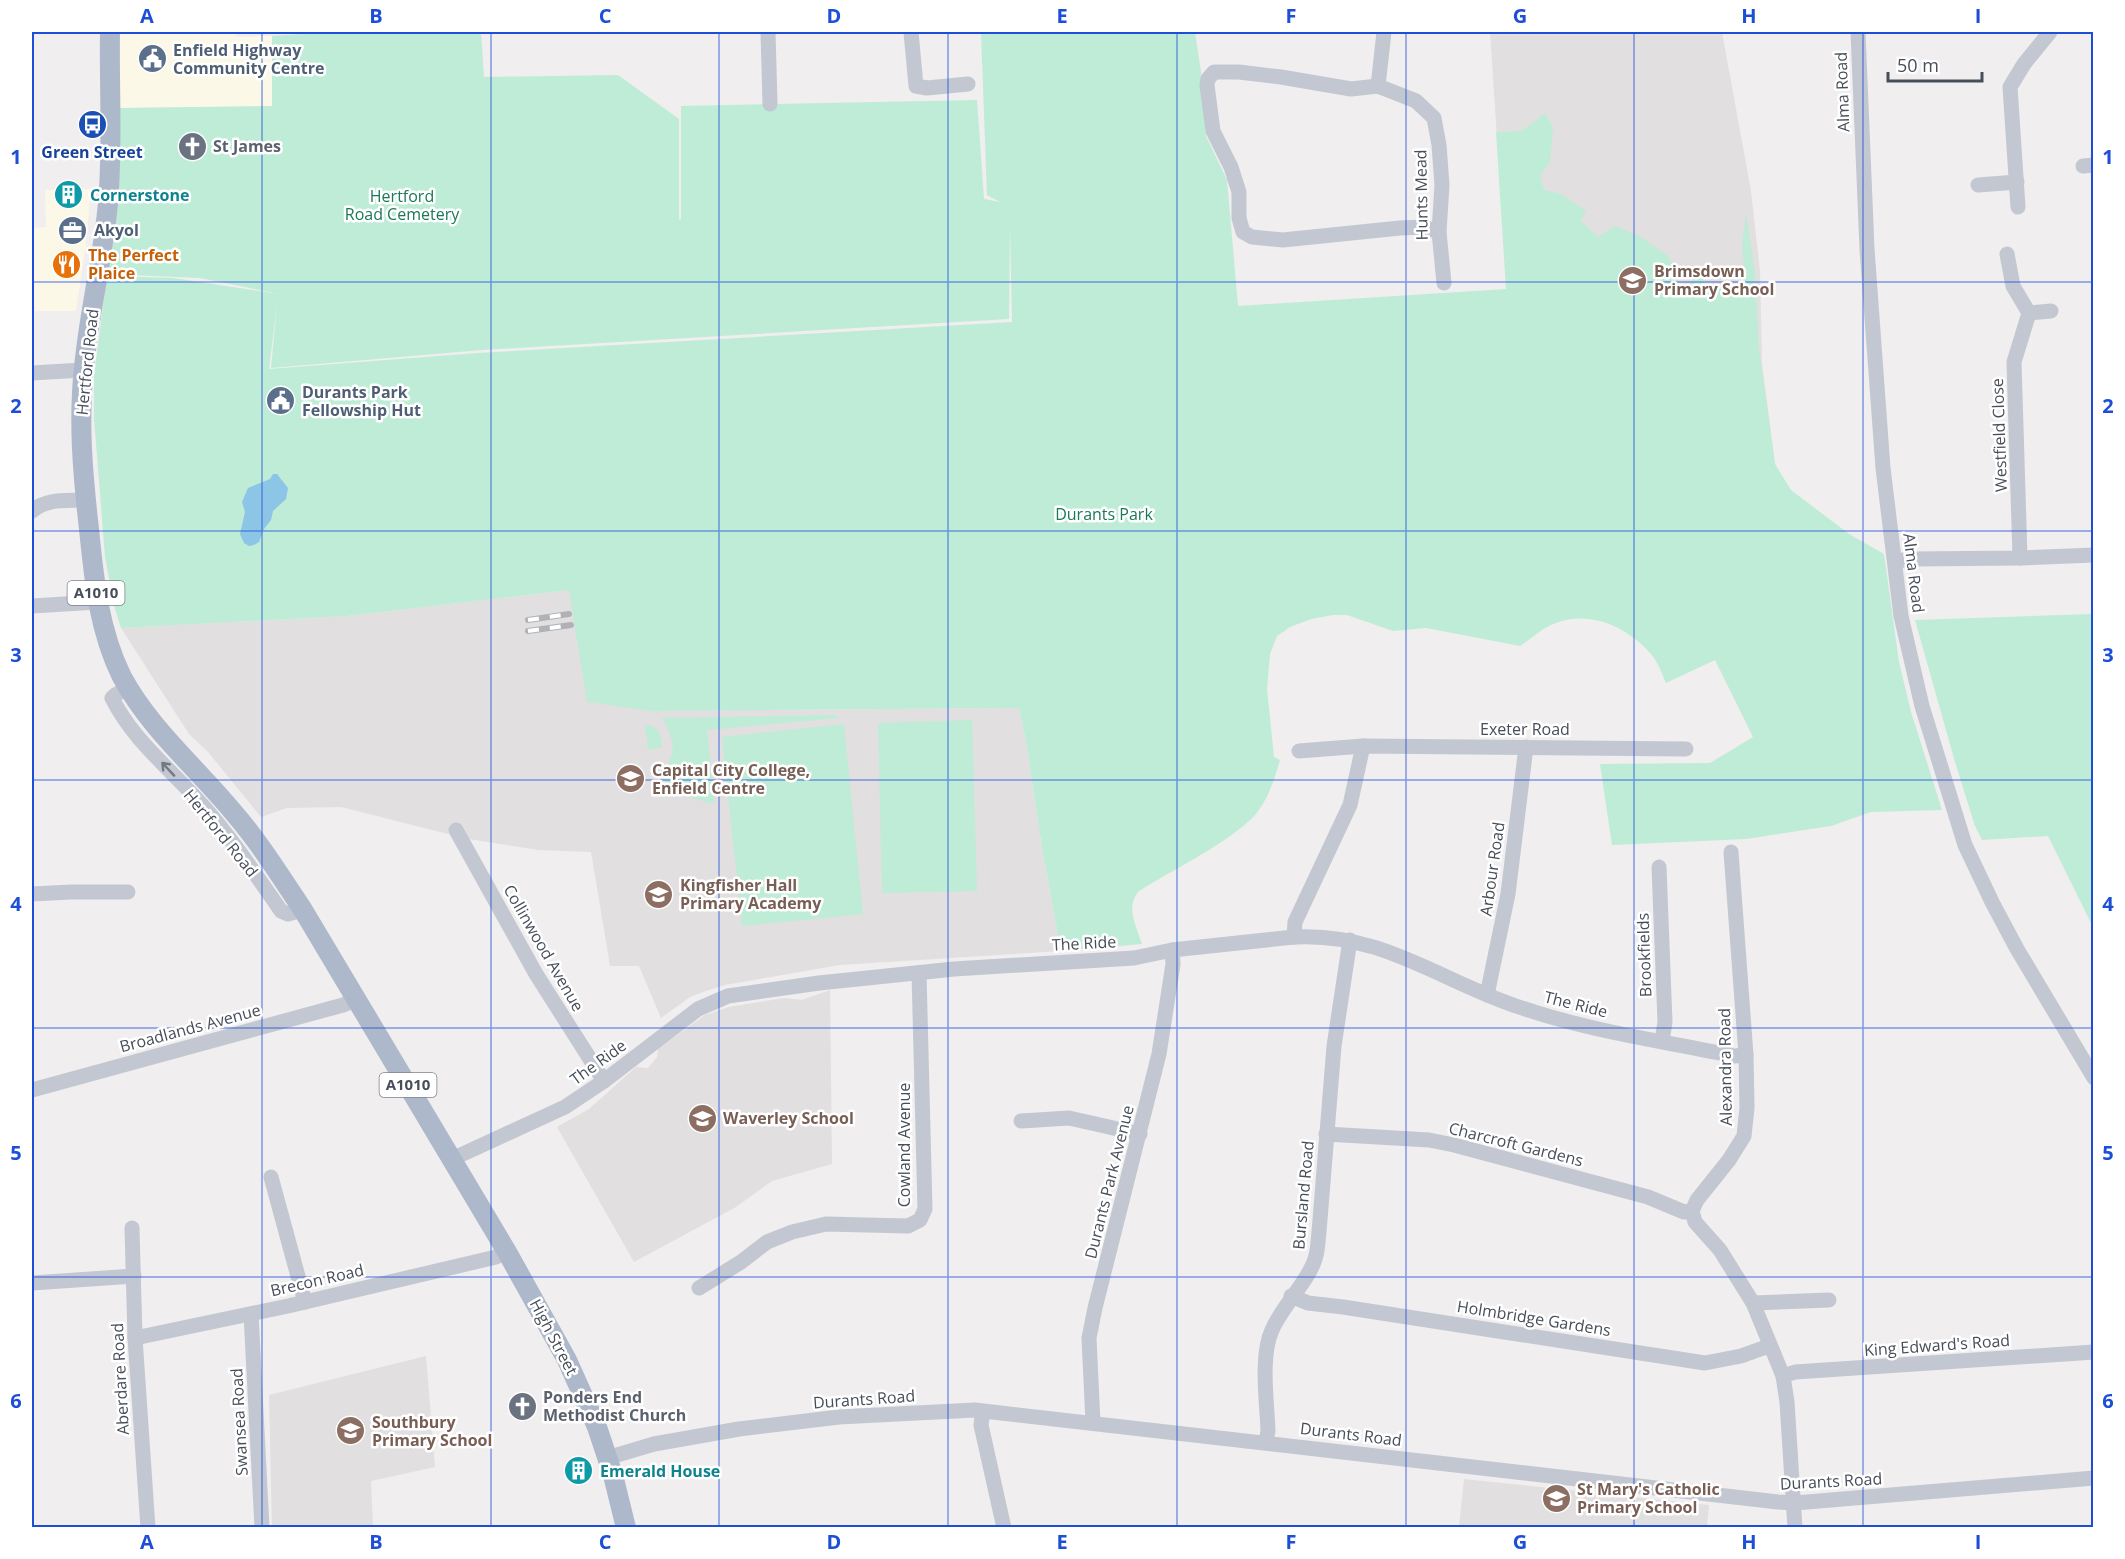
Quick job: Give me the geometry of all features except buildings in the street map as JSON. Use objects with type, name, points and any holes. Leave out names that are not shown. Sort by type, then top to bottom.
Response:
[{"type":"main road","name":"Hertford Road","points":[[110,32],[108,201],[100,274],[91,313],[83,370],[81,439],[85,500],[97,602],[115,659],[128,688],[158,728],[242,822],[303,910],[452,1159]]},
{"type":"main road","name":"High Street","points":[[452,1159],[507,1252],[577,1379],[597,1427],[626,1527]]},
{"type":"street","points":[[768,32],[770,104]]},
{"type":"street","points":[[911,32],[916,86],[968,84]]},
{"type":"street","points":[[1384,32],[1378,86],[1351,88],[1239,72],[1214,72],[1208,78],[1207,85],[1213,131],[1231,167],[1239,192],[1239,218],[1243,232],[1252,237],[1283,240],[1423,227],[1438,232]]},
{"type":"street","name":"Alma Road","points":[[1858,32],[1868,260],[1882,468],[1901,616],[1922,706],[1965,845],[2017,949],[2094,1078]]},
{"type":"street","points":[[2018,207],[2010,87],[2024,64],[2050,32]]},
{"type":"street","name":"Hunts Mead","points":[[1378,86],[1416,101],[1434,118],[1439,145],[1442,186],[1438,232],[1444,283]]},
{"type":"street","points":[[1978,185],[2017,182]]},
{"type":"street","points":[[2007,254],[2013,286],[2029,313],[2051,312]]},
{"type":"street","name":"Westfield Close","points":[[2020,558],[2014,362],[2029,313]]},
{"type":"street","points":[[32,373],[83,370]]},
{"type":"street","points":[[32,511],[41,503],[50,501],[85,500]]},
{"type":"street","points":[[1894,561],[2094,555]]},
{"type":"street","points":[[32,606],[97,602]]},
{"type":"street","points":[[1294,937],[1295,922],[1350,805],[1363,746]]},
{"type":"street","name":"Exeter Road","points":[[1299,751],[1363,746],[1686,749]]},
{"type":"street","name":"Arbour Road","points":[[1487,995],[1508,894],[1526,747]]},
{"type":"street","name":"Collinwood Avenue","points":[[456,830],[536,974],[604,1081]]},
{"type":"street","name":"Alexandra Road","points":[[1692,1211],[1697,1200],[1729,1160],[1744,1136],[1747,1108],[1746,1055],[1731,852]]},
{"type":"street","name":"Brookfields","points":[[1659,867],[1665,1022],[1662,1041]]},
{"type":"street","points":[[32,894],[128,892]]},
{"type":"street","name":"The Ride","points":[[452,1159],[557,1111],[604,1081],[698,1009],[728,996],[767,989],[919,973],[1134,958],[1172,950],[1294,937],[1311,936],[1350,940],[1381,948],[1487,995],[1556,1018],[1734,1056],[1746,1055]]},
{"type":"street","name":"Bursland Road","points":[[1266,1442],[1268,1431],[1266,1351],[1271,1331],[1291,1296],[1309,1273],[1315,1259],[1334,1046],[1350,940]]},
{"type":"street","name":"Durants Park Avenue","points":[[1093,1423],[1089,1338],[1159,1054],[1173,964],[1172,950]]},
{"type":"street","name":"Cowland Avenue","points":[[699,1288],[741,1262],[767,1242],[792,1232],[826,1224],[908,1226],[920,1220],[925,1209],[919,973]]},
{"type":"street","name":"Broadlands Avenue","points":[[32,1090],[343,1005],[357,999]]},
{"type":"street","points":[[1021,1121],[1070,1118],[1140,1134]]},
{"type":"street","name":"Charcroft Gardens","points":[[1326,1134],[1428,1140],[1454,1145],[1648,1197],[1684,1212],[1692,1211]]},
{"type":"street","points":[[271,1177],[305,1302]]},
{"type":"street","points":[[1692,1211],[1695,1222],[1720,1250],[1753,1303],[1783,1376],[1787,1402],[1795,1527]]},
{"type":"street","name":"Aberdare Road","points":[[132,1228],[135,1338],[148,1527]]},
{"type":"street","name":"Brecon Road","points":[[135,1338],[305,1302],[496,1257],[507,1252]]},
{"type":"street","points":[[32,1283],[134,1276]]},
{"type":"street","name":"Holmbridge Gardens","points":[[1291,1296],[1308,1304],[1343,1307],[1705,1364],[1741,1356],[1769,1346]]},
{"type":"street","points":[[1753,1303],[1829,1300]]},
{"type":"street","name":"Swansea Road","points":[[251,1314],[262,1527]]},
{"type":"street","name":"King Edward's Road","points":[[1783,1376],[1807,1371],[2094,1352]]},
{"type":"street","name":"Durants Road","points":[[607,1458],[654,1444],[748,1428],[839,1417],[975,1410],[1266,1442],[1667,1491],[1795,1503],[2094,1478]]},
{"type":"street","points":[[986,1412],[982,1417],[981,1425],[1004,1527]]},
{"type":"shaded area","points":[[116,32],[235,32],[236,37],[272,36],[272,106],[118,108]]},
{"type":"shaded area","name":"Brimsdown Primary School","points":[[1490,32],[1722,32],[1751,191],[1760,271],[1762,363],[1775,464],[1507,289]]},
{"type":"shaded area","points":[[91,189],[76,311],[32,311],[32,228],[46,227],[45,190]]},
{"type":"shaded area","name":"Capital City College, Enfield Centre","points":[[569,590],[652,711],[1019,708],[1061,951],[840,965],[725,985],[690,997],[661,1018],[639,966],[610,966],[591,852],[538,850],[469,839],[463,827],[448,834],[341,807],[287,808],[261,817],[208,752],[189,734],[121,628],[347,616]]},
{"type":"shaded area","name":"Waverley School","points":[[830,990],[832,1164],[772,1181],[736,1207],[634,1262],[557,1127],[589,1109],[636,1067],[648,1068],[657,1057],[658,1049],[705,1015],[729,1007],[784,998],[802,1000]]},
{"type":"shaded area","name":"Southbury Primary School","points":[[426,1356],[435,1467],[371,1481],[373,1527],[272,1527],[269,1395]]},
{"type":"shaded area","name":"St Mary's Catholic Primary School","points":[[1464,1479],[1709,1505],[1707,1527],[1459,1527]]},
{"type":"green space","name":"Durants Park","points":[[331,32],[481,32],[484,77],[618,75],[679,119],[679,220],[681,219],[681,106],[977,100],[984,199],[1000,202],[987,195],[981,32],[1195,32],[1206,136],[1227,180],[1238,306],[1506,289],[1496,132],[1522,131],[1545,113],[1553,127],[1550,162],[1540,175],[1544,190],[1561,194],[1586,211],[1580,220],[1598,237],[1615,226],[1641,237],[1668,256],[1679,276],[1676,288],[1690,285],[1695,274],[1702,276],[1707,287],[1738,287],[1744,267],[1742,246],[1746,213],[1755,274],[1759,350],[1775,464],[1791,490],[1849,534],[1884,554],[1899,662],[1911,712],[1942,810],[1871,812],[1831,826],[1746,839],[1612,845],[1600,764],[1710,763],[1753,737],[1715,660],[1666,683],[1656,661],[1641,644],[1617,627],[1590,619],[1561,621],[1547,627],[1520,646],[1426,628],[1393,631],[1347,615],[1333,615],[1311,619],[1290,627],[1277,636],[1270,654],[1267,689],[1274,757],[1280,760],[1269,793],[1255,815],[1224,840],[1139,891],[1132,910],[1142,944],[1061,951],[1019,708],[652,711],[587,702],[569,590],[347,616],[121,628],[105,557],[94,418],[94,375],[107,276],[173,278],[279,294],[200,278],[108,274],[114,239],[118,108],[272,106],[272,36]],"holes":[[[1010,225],[1012,322],[478,353],[269,369],[277,304],[271,368],[482,350],[1009,319]]]},
{"type":"green space","points":[[2094,614],[2093,927],[2048,836],[1982,840],[1975,826],[1955,762],[1915,620]]},
{"type":"green space","points":[[837,715],[837,718],[707,730],[714,802],[709,803],[666,789],[665,778],[661,777],[673,749],[662,718]]},
{"type":"green space","points":[[972,720],[977,891],[882,893],[878,723]]},
{"type":"green space","points":[[844,724],[863,914],[742,926],[722,737]]},
{"type":"green space","points":[[645,725],[656,729],[661,738],[662,747],[648,750]]},
{"type":"water","points":[[273,474],[277,474],[288,488],[286,499],[273,511],[271,520],[264,529],[259,542],[249,546],[244,543],[240,534],[245,512],[242,502],[248,488],[270,479]]},
{"type":"railway","points":[[528,620],[569,614]]},
{"type":"railway","points":[[528,631],[571,625]]},
{"type":"place","name":"Enfield Highway Community Centre","points":[[152,59]]},
{"type":"place","name":"Green Street","points":[[92,124]]},
{"type":"place","name":"St James","points":[[192,146]]},
{"type":"place","name":"Cornerstone","points":[[69,195]]},
{"type":"place","name":"Akyol","points":[[73,230]]},
{"type":"place","name":"The Perfect Plaice","points":[[67,264]]},
{"type":"place","name":"Brimsdown Primary School","points":[[1633,280]]},
{"type":"place","name":"Durants Park Fellowship Hut","points":[[281,401]]},
{"type":"place","name":"Capital City College, Enfield Centre","points":[[631,779]]},
{"type":"place","name":"Kingfisher Hall Primary Academy","points":[[659,894]]},
{"type":"place","name":"Waverley School","points":[[702,1118]]},
{"type":"place","name":"Ponders End Methodist Church","points":[[522,1406]]},
{"type":"place","name":"Southbury Primary School","points":[[351,1431]]},
{"type":"place","name":"Emerald House","points":[[579,1471]]},
{"type":"place","name":"St Mary's Catholic Primary School","points":[[1556,1498]]},
{"type":"park label","name":"Hertford Road Cemetery","points":[[402,205]]}]
